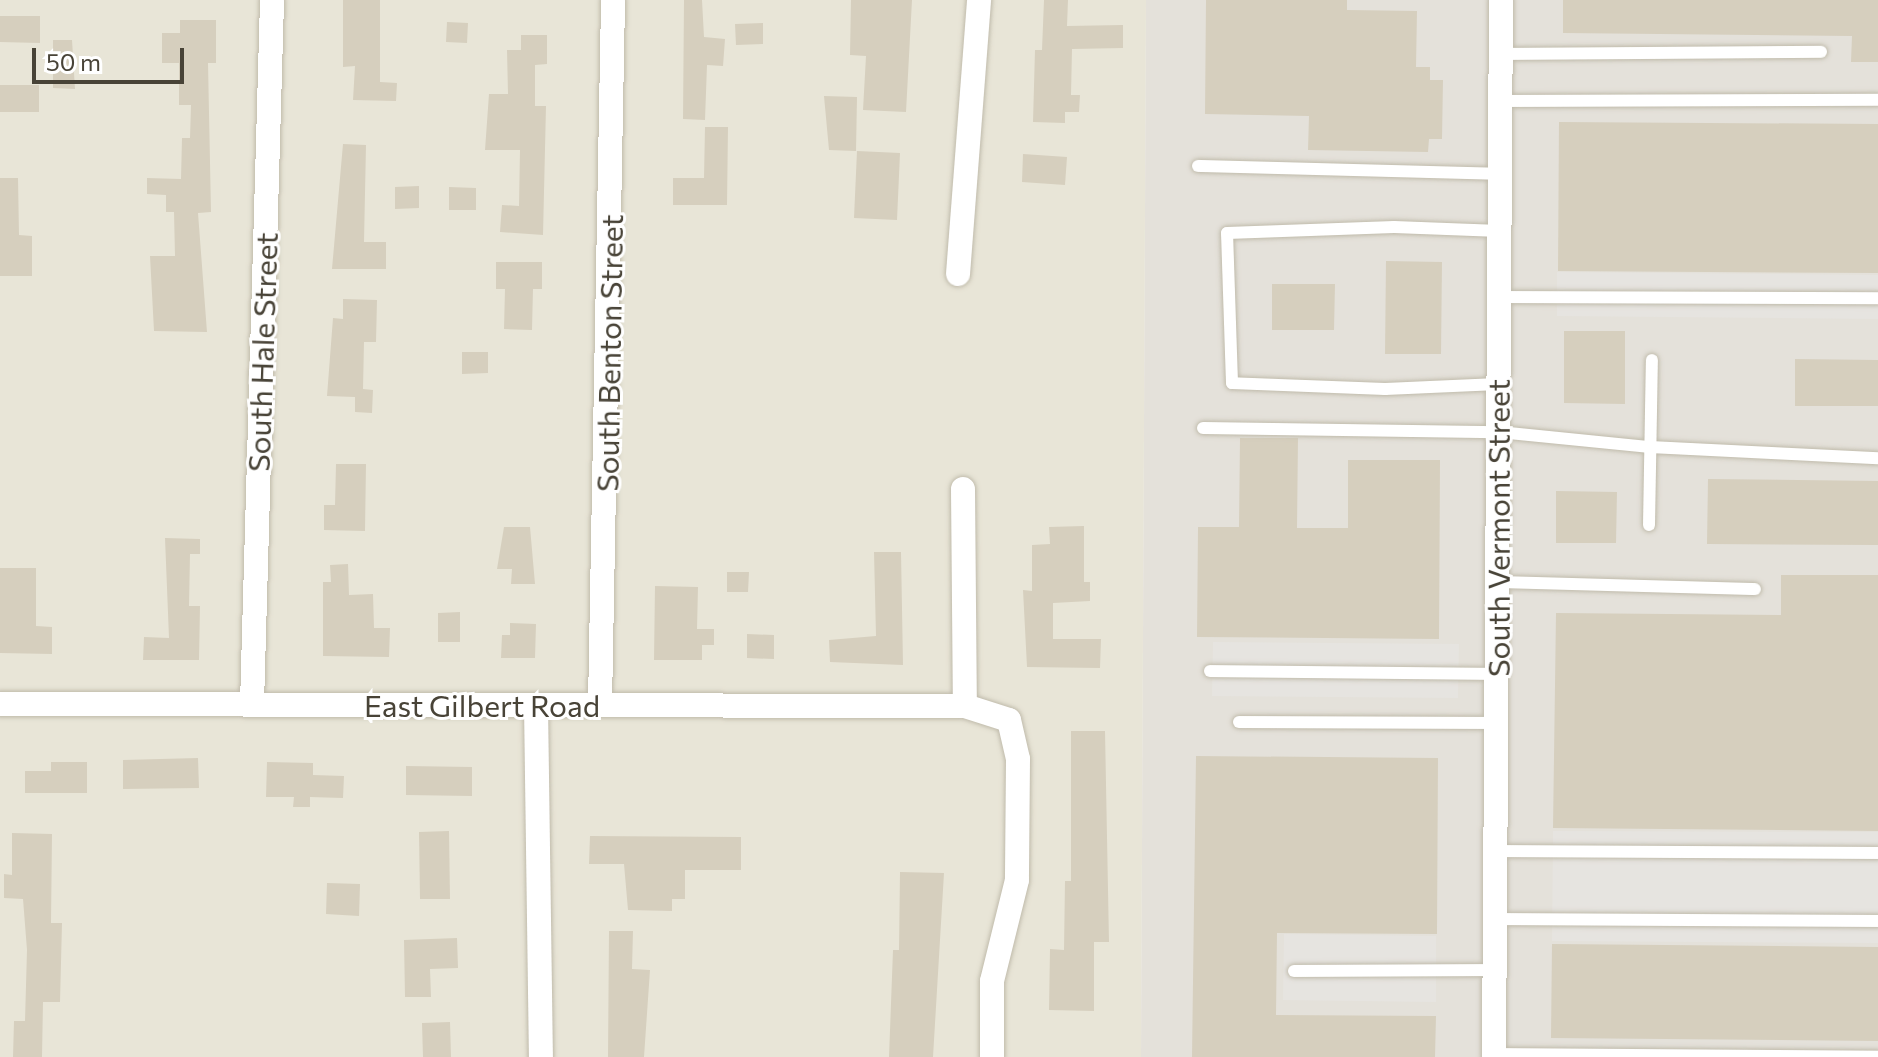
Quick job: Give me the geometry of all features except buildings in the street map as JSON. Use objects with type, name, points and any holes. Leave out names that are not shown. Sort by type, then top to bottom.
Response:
[{"type":"street","name":"South Hale Street","points":[[252,704],[272,0]]},
{"type":"street","name":"South Benton Street","points":[[600,705],[613,0]]},
{"type":"street","points":[[958,274],[979,0]]},
{"type":"street","name":"South Vermont Street","points":[[1494,1056],[1501,0]]},
{"type":"street","points":[[963,489],[965,706]]},
{"type":"street","name":"East Gilbert Road","points":[[0,704],[965,706],[1009,720],[1018,759],[1017,880],[992,981],[992,1057]]},
{"type":"street","points":[[536,705],[541,1057]]},
{"type":"lane","points":[[1501,54],[1821,52]]},
{"type":"lane","points":[[1501,101],[1878,100]]},
{"type":"lane","points":[[1198,166],[1500,174]]},
{"type":"lane","points":[[1498,384],[1385,389],[1232,383],[1227,233],[1394,227],[1500,231]]},
{"type":"lane","points":[[1499,297],[1878,298]]},
{"type":"lane","points":[[1649,525],[1652,360]]},
{"type":"lane","points":[[1203,428],[1499,432],[1650,447],[1878,458]]},
{"type":"lane","points":[[1497,582],[1755,589]]},
{"type":"lane","points":[[1210,671],[1496,674]]},
{"type":"lane","points":[[1239,722],[1496,723]]},
{"type":"lane","points":[[1495,851],[1878,853]]},
{"type":"lane","points":[[1495,919],[1878,921]]},
{"type":"lane","points":[[1294,971],[1495,970]]},
{"type":"lane","points":[[1494,1056],[1878,1057]]},
{"type":"shaded area","points":[[0,0],[1146,0],[1141,1057],[0,1057]]},
{"type":"shaded area","points":[[1146,0],[1878,0],[1878,1057],[1141,1057]]},
{"type":"shaded area","points":[[1557,272],[1878,275],[1878,319],[1557,316]]},
{"type":"shaded area","points":[[1213,642],[1459,644],[1458,698],[1212,696]]},
{"type":"shaded area","points":[[1553,831],[1878,832],[1878,943],[1552,941]]},
{"type":"shaded area","points":[[1284,934],[1436,936],[1436,1002],[1283,1000]]}]
